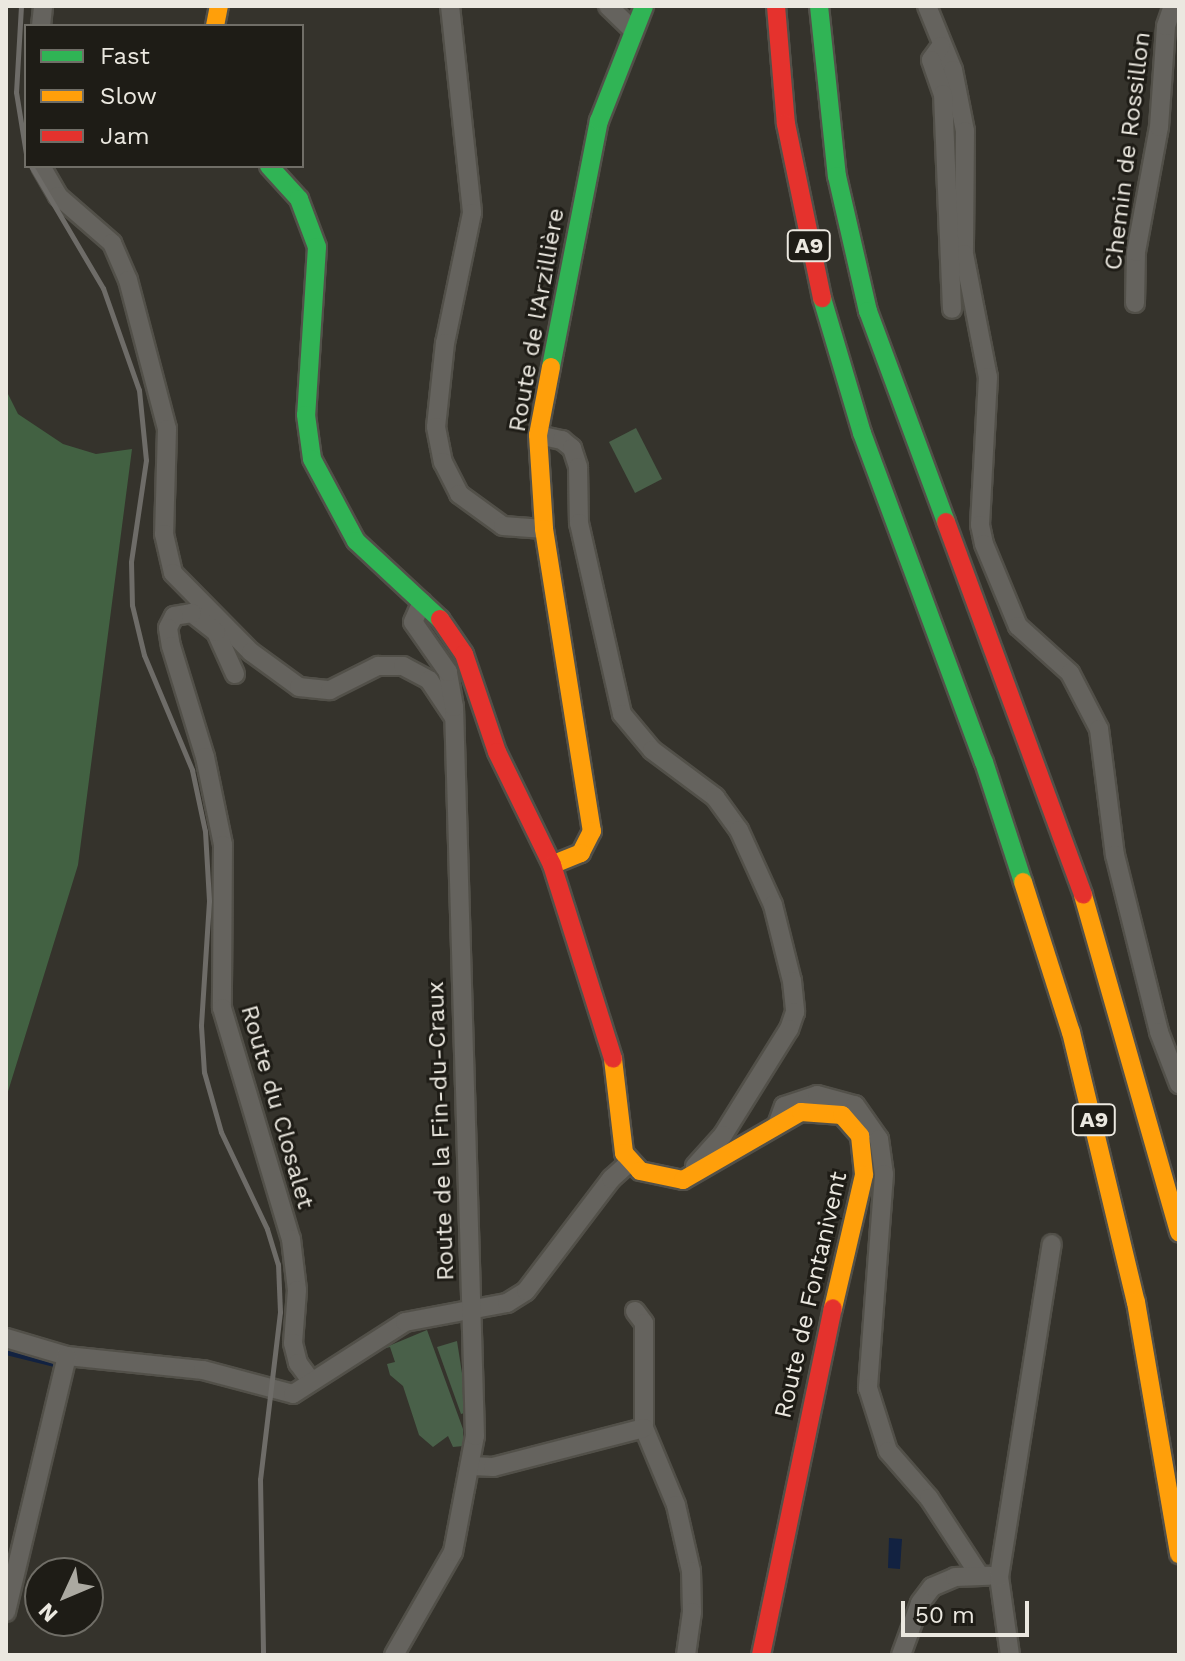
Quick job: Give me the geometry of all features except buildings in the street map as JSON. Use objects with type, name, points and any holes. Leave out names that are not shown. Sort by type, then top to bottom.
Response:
[{"type":"main road","name":"Route de l'Arzillière","points":[[552,865],[581,853],[592,831],[544,529],[538,435],[597,131],[632,29],[644,6]]},
{"type":"main road","points":[[760,6],[786,124]]},
{"type":"main road","name":"A9","points":[[776,6],[786,124],[815,276],[879,477],[961,698],[1045,942],[1091,1108],[1136,1302],[1179,1554]]},
{"type":"main road","name":"A9","points":[[819,6],[829,118],[846,223],[910,434],[1031,744],[1122,1016],[1179,1233]]},
{"type":"main road","points":[[271,168],[299,199],[317,247],[306,415],[312,459],[356,541],[422,602],[464,654],[497,752],[552,865],[607,1030],[624,1153],[630,1162],[669,1180],[696,1176]]},
{"type":"main road","name":"Route de Fontanivent","points":[[696,1176],[777,1125],[811,1110],[842,1115],[860,1136],[865,1160],[761,1655]]},
{"type":"street","points":[[450,6],[472,213],[445,343],[436,427],[443,462],[459,494],[503,526],[544,529]]},
{"type":"street","points":[[608,6],[632,29]]},
{"type":"street","points":[[927,6],[953,70],[965,131],[964,254],[988,377],[980,525],[984,544],[1018,626],[1070,673],[1099,729],[1115,855],[1159,1032],[1179,1084]]},
{"type":"street","points":[[1172,10],[1179,34]]},
{"type":"street","name":"Chemin de Rossillon","points":[[1135,303],[1136,252],[1159,127],[1172,10]]},
{"type":"street","points":[[941,46],[931,60],[944,107],[952,309]]},
{"type":"street","name":"Route du Closalet","points":[[41,180],[108,238],[128,280],[167,429],[164,534],[180,612],[170,622],[169,637],[205,757],[223,845],[222,1008],[291,1239],[297,1290],[293,1343],[298,1363],[311,1381]]},
{"type":"street","points":[[538,435],[562,440],[572,448],[578,467],[579,523],[622,714],[646,745],[715,797],[739,830],[769,894],[792,981],[795,1012],[789,1029],[723,1135],[695,1164],[696,1176]]},
{"type":"street","points":[[173,573],[251,652],[299,687],[330,690],[378,666],[403,666],[429,680],[454,718]]},
{"type":"street","name":"Route de la Fin-du-Craux","points":[[394,1655],[453,1552],[472,1466],[472,1311],[454,718],[448,672],[413,622],[422,602]]},
{"type":"street","points":[[180,612],[196,615],[216,632],[235,674]]},
{"type":"street","points":[[777,1125],[784,1106],[800,1096],[828,1096],[855,1105],[879,1139],[884,1174],[868,1388],[888,1451],[929,1498],[980,1576]]},
{"type":"street","points":[[6,1338],[67,1356],[203,1370],[279,1394],[293,1394],[405,1322],[507,1303],[526,1291],[611,1179],[630,1162]]},
{"type":"street","points":[[1010,1655],[999,1577],[1052,1244]]},
{"type":"street","points":[[635,1311],[644,1323],[644,1428],[685,1534],[692,1612],[686,1655]]},
{"type":"street","points":[[6,1612],[67,1356]]},
{"type":"street","points":[[472,1466],[493,1467],[644,1428]]},
{"type":"street","points":[[901,1655],[920,1603],[932,1587],[944,1580],[999,1577]]},
{"type":"green space","points":[[6,390],[18,414],[63,444],[96,454],[132,449],[78,865],[6,1098]]},
{"type":"green space","points":[[636,428],[662,479],[635,493],[609,442]]},
{"type":"green space","points":[[427,1330],[463,1429],[463,1446],[453,1447],[448,1436],[433,1447],[419,1435],[403,1386],[390,1375],[387,1364],[395,1362],[390,1347],[379,1350]]},
{"type":"green space","points":[[457,1341],[468,1412],[461,1414],[437,1347]]},
{"type":"water","points":[[889,1538],[902,1539],[900,1569],[888,1568]]},
{"type":"waterway","points":[[6,1352],[58,1365]]},
{"type":"railway","points":[[21,6],[16,92],[24,142]]},
{"type":"railway","points":[[32,168],[103,288],[139,390],[146,460],[131,562],[132,605],[144,655],[192,770],[205,831],[209,901],[201,1026],[204,1072],[221,1132],[267,1229],[278,1264],[280,1312],[260,1479],[263,1655]]},
{"type":"traffic: fast","points":[[551,367],[599,121],[644,6]]},
{"type":"traffic: fast","points":[[819,6],[837,176],[868,311],[946,522]]},
{"type":"traffic: fast","points":[[271,168],[299,199],[317,247],[306,415],[312,459],[356,541],[440,619]]},
{"type":"traffic: fast","points":[[822,298],[862,433],[984,762],[1023,882]]},
{"type":"traffic: slow","points":[[215,24],[219,6]]},
{"type":"traffic: slow","points":[[551,367],[538,435],[544,529],[592,831],[581,853],[552,865]]},
{"type":"traffic: slow","points":[[1023,882],[1071,1032],[1136,1302],[1179,1554]]},
{"type":"traffic: slow","points":[[1083,895],[1179,1233]]},
{"type":"traffic: slow","points":[[613,1059],[624,1153],[640,1171],[683,1180],[801,1112],[842,1115],[860,1136],[864,1175],[833,1308]]},
{"type":"traffic: jam","points":[[776,6],[786,124],[822,298]]},
{"type":"traffic: jam","points":[[946,522],[1083,895]]},
{"type":"traffic: jam","points":[[440,619],[464,654],[497,752],[552,865],[613,1059]]},
{"type":"traffic: jam","points":[[761,1655],[833,1308]]}]
